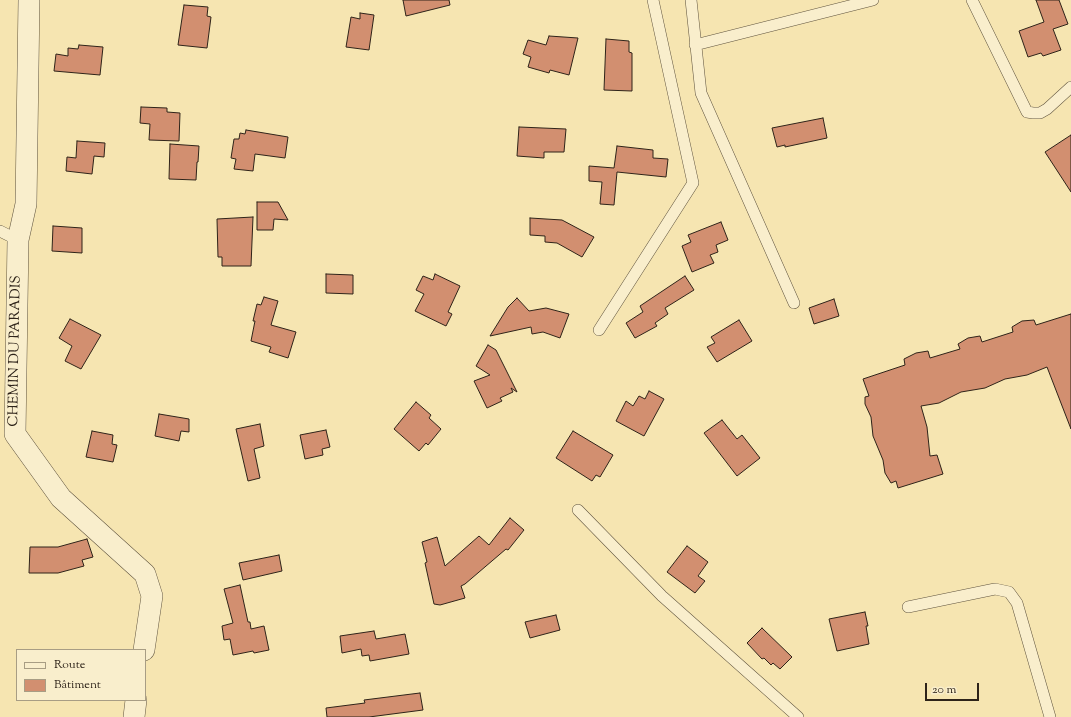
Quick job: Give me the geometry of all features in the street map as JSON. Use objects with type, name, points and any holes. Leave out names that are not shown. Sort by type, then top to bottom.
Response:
[{"type":"street","name":"CHEMIN DU PARADIS","points":[[29,0],[26,204],[9,235],[15,434],[61,498],[145,574],[152,596],[144,649]]},
{"type":"street","points":[[134,717],[136,701]]},
{"type":"lane","points":[[599,330],[693,183],[653,0]]},
{"type":"lane","points":[[691,0],[701,93],[794,303]]},
{"type":"lane","points":[[695,45],[873,0]]},
{"type":"lane","points":[[972,0],[1027,112],[1040,113],[1071,87]]},
{"type":"lane","points":[[578,510],[662,596],[798,717]]},
{"type":"lane","points":[[908,607],[995,589],[1009,592],[1017,603],[1050,717]]},
{"type":"building","points":[[403,0],[449,0],[450,5],[406,16]]},
{"type":"building","points":[[1036,0],[1059,0],[1068,24],[1053,29],[1061,50],[1043,56],[1041,53],[1028,57],[1019,31],[1044,22]]},
{"type":"building","points":[[184,5],[208,7],[207,16],[211,17],[207,48],[178,45]]},
{"type":"building","points":[[360,13],[374,15],[369,50],[346,47],[351,17],[360,19]]},
{"type":"building","points":[[549,36],[578,38],[569,75],[550,70],[549,73],[528,67],[531,57],[523,54],[528,40],[546,45]]},
{"type":"building","points":[[606,39],[629,41],[629,52],[632,53],[632,91],[604,90]]},
{"type":"building","points":[[79,45],[103,47],[100,75],[54,71],[56,54],[68,56],[68,48],[78,49]]},
{"type":"building","points":[[141,107],[167,108],[167,112],[180,113],[179,141],[149,140],[150,124],[140,123]]},
{"type":"building","points":[[823,118],[827,138],[785,147],[785,145],[777,147],[772,128]]},
{"type":"building","points":[[519,127],[566,129],[564,152],[544,152],[544,158],[517,156]]},
{"type":"building","points":[[246,130],[288,137],[285,158],[255,154],[253,171],[234,169],[236,159],[231,158],[234,139],[239,139],[240,133],[245,134]]},
{"type":"building","points":[[1071,135],[1071,192],[1045,152]]},
{"type":"building","points":[[77,141],[105,143],[104,157],[94,156],[92,174],[66,171],[67,157],[76,158]]},
{"type":"building","points":[[170,144],[199,146],[196,180],[169,179]]},
{"type":"building","points":[[617,146],[653,150],[653,158],[668,159],[666,177],[617,172],[614,205],[600,204],[602,182],[589,181],[589,166],[614,168]]},
{"type":"building","points":[[257,202],[278,202],[288,220],[274,219],[273,230],[257,230]]},
{"type":"building","points":[[253,217],[251,266],[222,266],[222,257],[218,257],[217,219]]},
{"type":"building","points":[[530,218],[562,220],[594,237],[582,257],[557,243],[545,242],[545,236],[530,235]]},
{"type":"building","points":[[721,222],[728,240],[716,245],[718,252],[710,255],[714,263],[692,272],[682,246],[691,242],[688,235]]},
{"type":"building","points":[[53,226],[82,228],[82,253],[52,251]]},
{"type":"building","points":[[326,274],[353,275],[353,294],[326,293]]},
{"type":"building","points":[[435,274],[460,286],[448,312],[452,314],[446,326],[415,311],[424,294],[416,290],[423,276],[433,280]]},
{"type":"building","points":[[685,276],[694,290],[665,308],[668,314],[655,323],[657,326],[635,338],[626,323],[643,312],[640,306]]},
{"type":"building","points":[[264,297],[278,301],[271,325],[296,332],[288,358],[269,352],[271,347],[251,341],[255,321],[253,321],[257,304],[261,305]]},
{"type":"building","points":[[517,298],[529,311],[546,308],[569,314],[560,338],[543,332],[532,334],[531,327],[490,336],[508,307]]},
{"type":"building","points":[[834,299],[839,316],[814,324],[809,308]]},
{"type":"building","points":[[1071,314],[1071,429],[1047,367],[1027,375],[1005,379],[985,388],[961,392],[939,403],[921,406],[927,427],[930,456],[937,455],[943,474],[898,488],[896,481],[891,483],[885,473],[883,460],[873,436],[871,417],[865,404],[865,397],[869,396],[863,379],[905,365],[904,359],[916,353],[928,351],[930,358],[960,349],[958,344],[968,338],[980,336],[982,342],[1013,332],[1012,327],[1022,321],[1034,320],[1036,325]]},
{"type":"building","points":[[70,319],[101,335],[81,369],[65,361],[72,346],[59,338]]},
{"type":"building","points":[[739,320],[752,341],[717,362],[707,347],[715,343],[711,337]]},
{"type":"building","points":[[488,345],[496,350],[517,392],[511,388],[513,392],[500,398],[502,401],[487,408],[474,381],[490,375],[476,366]]},
{"type":"building","points":[[649,391],[664,399],[644,436],[616,421],[626,401],[633,406],[639,396],[645,399]]},
{"type":"building","points":[[416,402],[431,415],[429,418],[441,429],[428,445],[426,443],[419,451],[394,429]]},
{"type":"building","points":[[159,414],[189,419],[189,432],[181,431],[179,441],[155,436]]},
{"type":"building","points":[[722,420],[737,439],[742,435],[760,458],[737,476],[704,433]]},
{"type":"building","points":[[260,424],[264,446],[254,449],[260,478],[248,481],[236,429]]},
{"type":"building","points":[[326,430],[330,447],[322,449],[323,455],[305,459],[300,435]]},
{"type":"building","points":[[92,431],[113,435],[112,444],[117,445],[113,462],[86,457]]},
{"type":"building","points":[[573,431],[613,455],[600,477],[596,475],[592,481],[556,458]]},
{"type":"building","points":[[510,518],[524,530],[508,550],[506,549],[461,586],[465,598],[440,605],[434,604],[422,542],[437,537],[445,566],[479,536],[489,545]]},
{"type":"building","points":[[87,539],[93,557],[82,560],[84,566],[58,573],[29,573],[30,547],[58,547]]},
{"type":"building","points":[[687,546],[708,562],[698,576],[705,581],[695,593],[667,572]]},
{"type":"building","points":[[279,555],[282,571],[243,580],[239,563]]},
{"type":"building","points":[[240,585],[248,622],[250,622],[251,629],[264,626],[269,650],[254,653],[253,651],[233,655],[230,639],[224,640],[222,626],[233,623],[224,589]]},
{"type":"building","points":[[865,612],[868,626],[866,626],[869,644],[837,651],[829,619]]},
{"type":"building","points":[[556,615],[560,630],[530,638],[525,622]]},
{"type":"building","points":[[762,628],[792,657],[780,669],[773,663],[771,665],[764,658],[762,659],[747,643]]},
{"type":"building","points":[[374,631],[376,639],[405,634],[409,654],[370,661],[369,655],[362,656],[361,649],[342,653],[340,636]]},
{"type":"building","points":[[420,693],[423,710],[369,717],[327,717],[326,708],[365,703],[364,700]]}]
